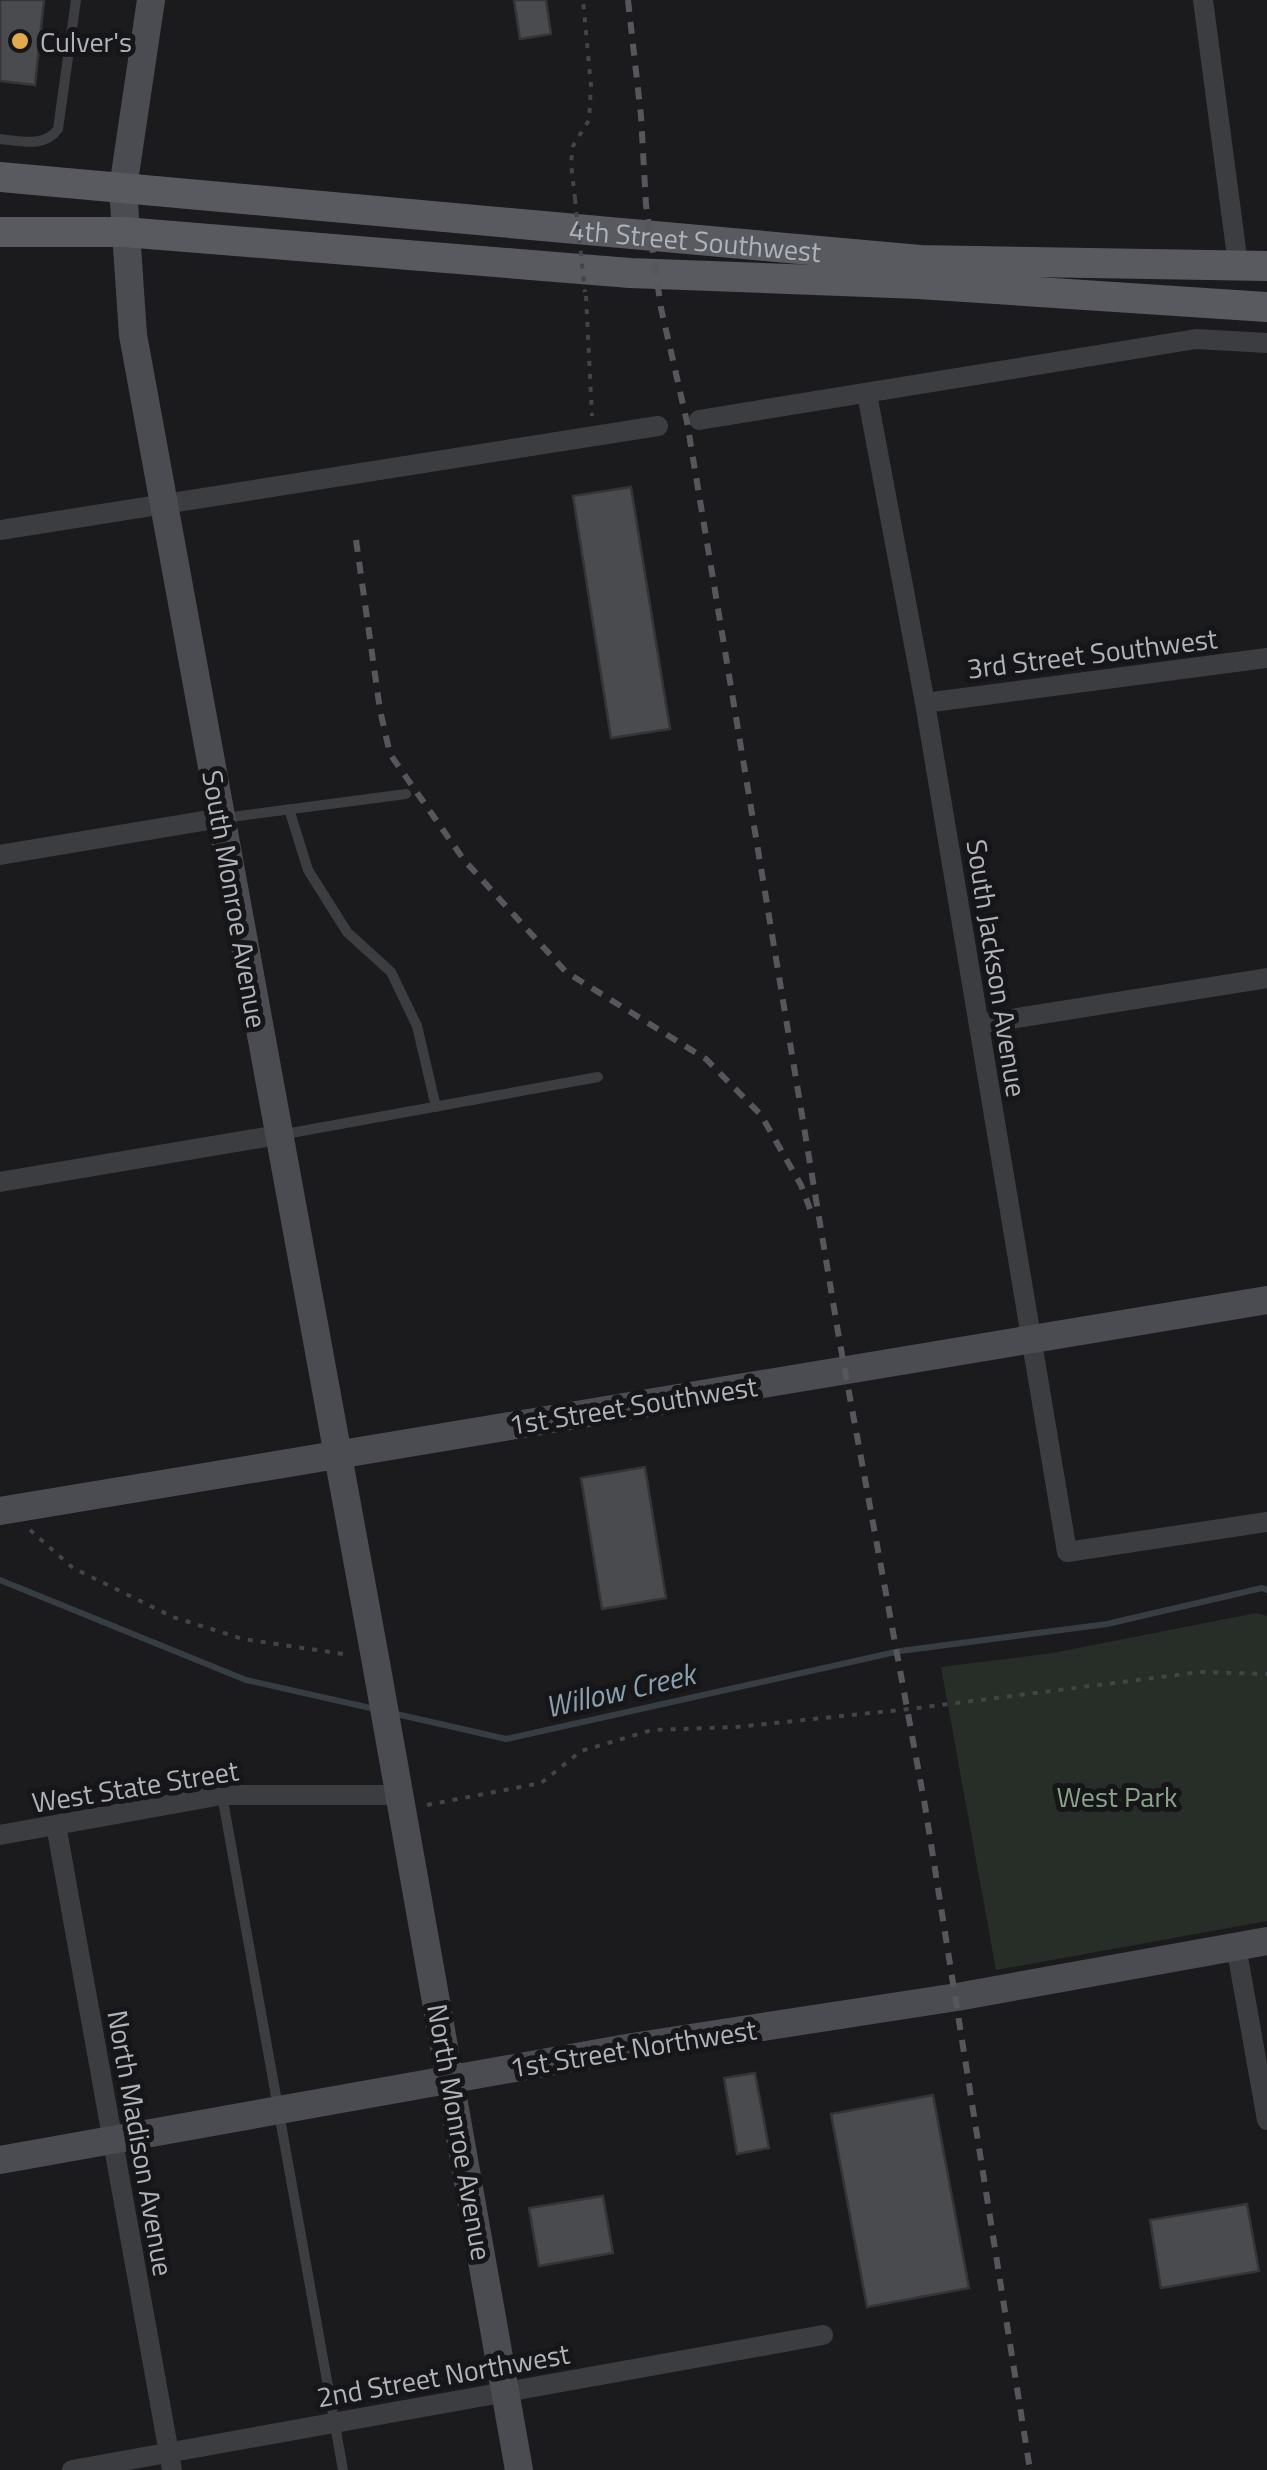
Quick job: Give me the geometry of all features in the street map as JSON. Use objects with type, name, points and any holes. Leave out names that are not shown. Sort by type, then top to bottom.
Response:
[{"type":"main road","name":"South Monroe Avenue","points":[[150,0],[123,188],[132,335],[336,1454],[376,1666],[406,1792]]},
{"type":"main road","name":"4th Street Southwest","points":[[0,177],[920,260],[1253,265]]},
{"type":"main road","name":"4th Street Southwest","points":[[0,232],[124,232],[630,273],[919,284],[1267,307]]},
{"type":"main road","name":"1st Street Southwest","points":[[0,1511],[1267,1300]]},
{"type":"main road","name":"North Monroe Avenue","points":[[406,1792],[450,2079],[519,2470]]},
{"type":"main road","name":"1st Street Northwest","points":[[0,2160],[632,2047],[958,1997],[1267,1941]]},
{"type":"street","points":[[1202,0],[1253,265]]},
{"type":"street","points":[[700,420],[1196,340],[1267,342]]},
{"type":"street","name":"South Jackson Avenue","points":[[866,394],[925,703],[1067,1552],[1267,1522]]},
{"type":"street","points":[[0,530],[658,426]]},
{"type":"street","name":"3rd Street Southwest","points":[[925,703],[1267,658]]},
{"type":"street","points":[[0,855],[220,818]]},
{"type":"street","points":[[979,1024],[1267,978]]},
{"type":"street","points":[[0,1182],[278,1135]]},
{"type":"street","name":"West State Street","points":[[0,1835],[222,1794],[406,1792]]},
{"type":"street","name":"North Madison Avenue","points":[[56,1825],[170,2461]]},
{"type":"street","points":[[1236,1946],[1267,2120]]},
{"type":"street","name":"2nd Street Northwest","points":[[72,2470],[170,2461],[334,2423],[823,2335]]},
{"type":"lane","points":[[0,138],[33,142],[54,136],[76,0]]},
{"type":"lane","points":[[220,818],[406,794]]},
{"type":"lane","points":[[289,810],[308,870],[347,932],[391,972],[417,1026],[436,1107]]},
{"type":"lane","points":[[278,1135],[598,1077]]},
{"type":"lane","points":[[222,1794],[343,2470]]},
{"type":"path","points":[[583,0],[591,86],[589,120],[574,146],[571,163],[585,292],[593,436]]},
{"type":"path","points":[[0,1511],[33,1532],[73,1568],[173,1618],[243,1639],[350,1655],[376,1666]]},
{"type":"path","points":[[406,1792],[541,1783],[581,1751],[652,1730],[737,1727],[909,1709],[1200,1672],[1267,1674]]},
{"type":"green space","name":"West Park","points":[[1256,1613],[1267,1616],[1267,1921],[996,1970],[941,1667],[1053,1653]]},
{"type":"building","name":"Culver's","points":[[0,0],[44,0],[35,85],[0,81]]},
{"type":"building","points":[[514,0],[546,0],[551,34],[520,39]]},
{"type":"building","points":[[631,487],[670,729],[611,738],[573,496]]},
{"type":"building","points":[[645,1467],[666,1598],[602,1609],[581,1478]]},
{"type":"building","points":[[755,2073],[769,2148],[737,2154],[724,2078]]},
{"type":"building","points":[[933,2095],[969,2288],[867,2307],[831,2114]]},
{"type":"building","points":[[603,2196],[613,2253],[539,2266],[529,2208]]},
{"type":"building","points":[[1247,2204],[1259,2271],[1161,2288],[1150,2220]]},
{"type":"waterway","name":"Willow Creek","points":[[0,1580],[246,1680],[375,1709]]},
{"type":"waterway","name":"Willow Creek","points":[[392,1713],[506,1739],[900,1651],[1107,1624],[1267,1590]]},
{"type":"railway","points":[[628,0],[646,205],[661,308],[687,422],[839,1338],[925,1806],[1030,2470]]},
{"type":"railway","points":[[356,540],[390,754],[464,860],[566,972],[706,1059],[761,1115],[801,1185],[810,1209]]},
{"type":"place","name":"Culver's","points":[[20,41]]}]
